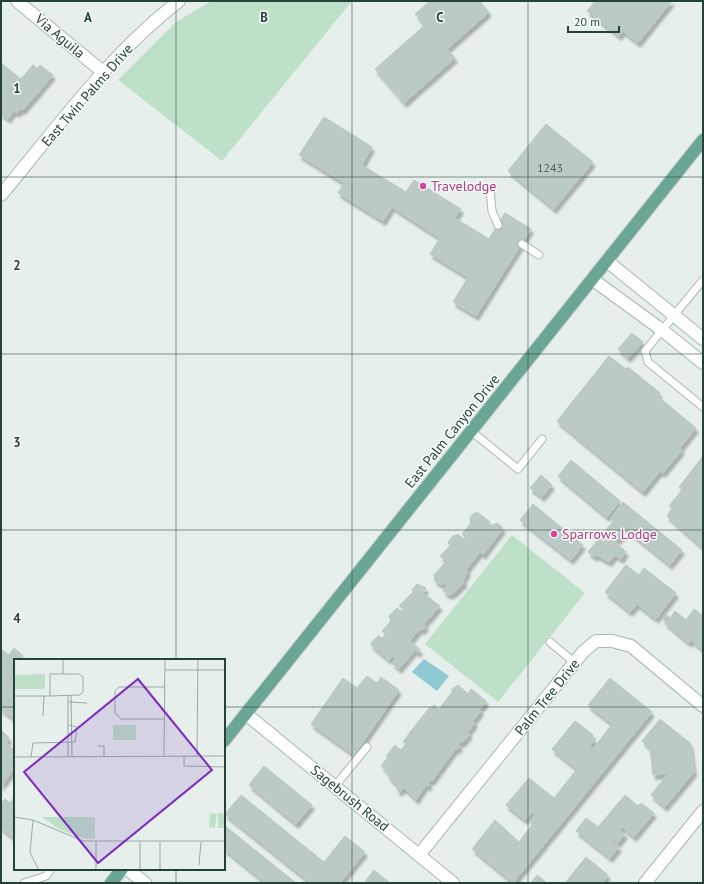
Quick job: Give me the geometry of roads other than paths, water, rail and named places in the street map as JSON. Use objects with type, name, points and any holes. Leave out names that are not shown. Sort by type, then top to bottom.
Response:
[{"type":"main road","name":"East Palm Canyon Drive","points":[[225,740],[703,140]]},
{"type":"main road","points":[[111,883],[121,870]]},
{"type":"street","name":"Via Aguila","points":[[17,1],[103,72]]},
{"type":"street","name":"East Twin Palms Drive","points":[[1,195],[103,72],[157,18],[179,1]]},
{"type":"street","points":[[607,261],[703,339]]},
{"type":"street","points":[[592,279],[662,330],[703,363]]},
{"type":"street","name":"Palm Tree Drive","points":[[419,855],[583,652],[596,641],[612,641],[631,646],[703,706]]},
{"type":"street","name":"Sagebrush Road","points":[[246,714],[453,883]]},
{"type":"street","points":[[645,883],[703,811]]},
{"type":"street","points":[[129,870],[144,883]]},
{"type":"lane","points":[[490,189],[492,211],[498,225]]},
{"type":"lane","points":[[522,244],[539,255]]},
{"type":"lane","points":[[703,280],[646,351],[648,362],[703,408]]},
{"type":"lane","points":[[471,431],[518,469],[542,439]]},
{"type":"lane","points":[[550,642],[575,662]]},
{"type":"lane","points":[[335,786],[367,747]]},
{"type":"lane","points":[[24,883],[46,876],[50,870]]},
{"type":"water","points":[[424,659],[449,676],[437,691],[412,672]]},
{"type":"place","name":"Travelodge","points":[[423,186]]},
{"type":"place","name":"Sparrows Lodge","points":[[554,534]]}]
